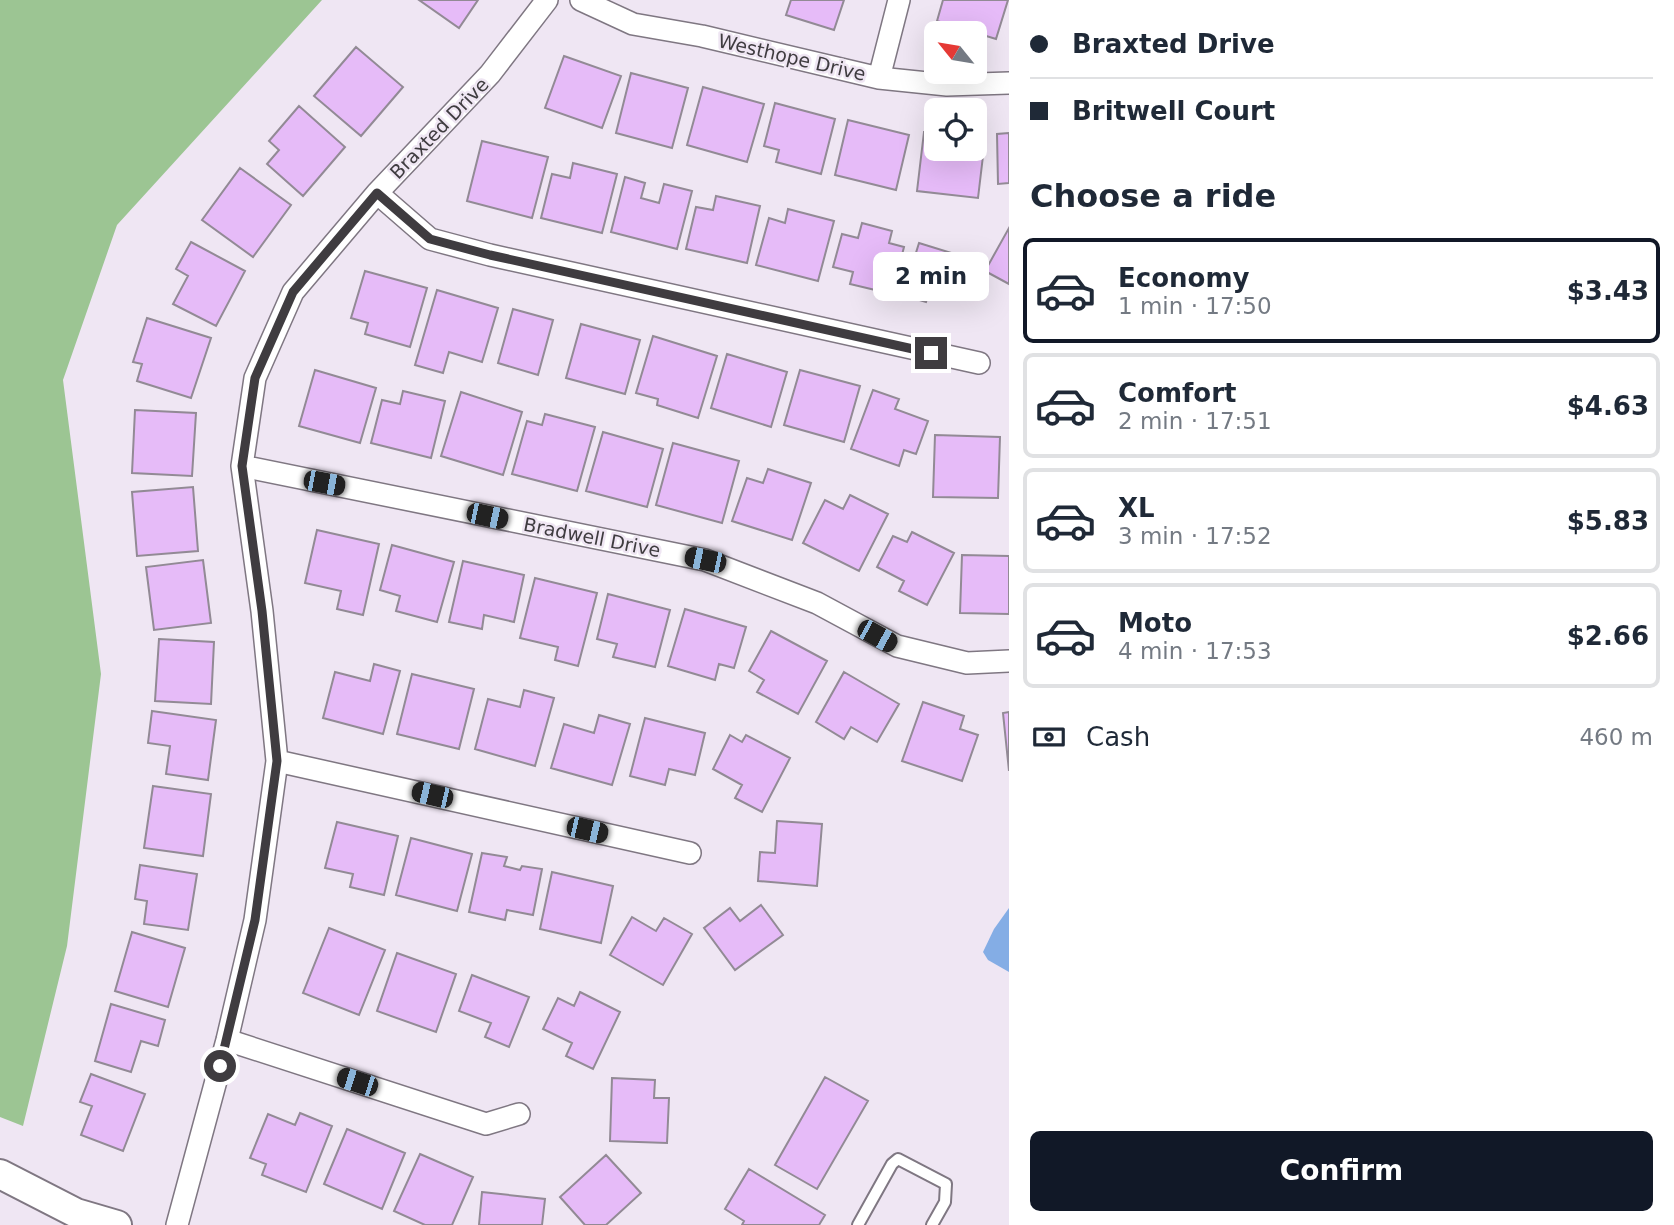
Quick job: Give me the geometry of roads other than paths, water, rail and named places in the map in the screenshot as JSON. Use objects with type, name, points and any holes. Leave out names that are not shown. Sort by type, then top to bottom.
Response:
[{"type":"street","name":"Braxted Drive","points":[[177,1225],[227,1040],[255,920],[277,761],[262,611],[242,466],[255,378],[293,292],[377,193],[490,74],[547,0]]},
{"type":"street","name":"Westhope Drive","points":[[581,0],[633,24],[702,36],[879,78],[947,85],[1009,83]]},
{"type":"street","points":[[879,78],[899,0]]},
{"type":"street","points":[[377,193],[430,239],[490,255],[979,363]]},
{"type":"street","name":"Bradwell Drive","points":[[242,466],[705,560],[817,603],[897,646],[967,663],[1009,661]]},
{"type":"street","points":[[277,761],[690,853]]},
{"type":"street","points":[[227,1040],[486,1124],[519,1114]]},
{"type":"street","points":[[0,1174],[76,1213],[117,1225]]},
{"type":"lane","points":[[858,1225],[892,1164],[898,1159],[946,1184],[945,1202],[932,1225]]},
{"type":"water","points":[[1009,908],[1009,972],[988,960],[983,952],[994,929]]}]
